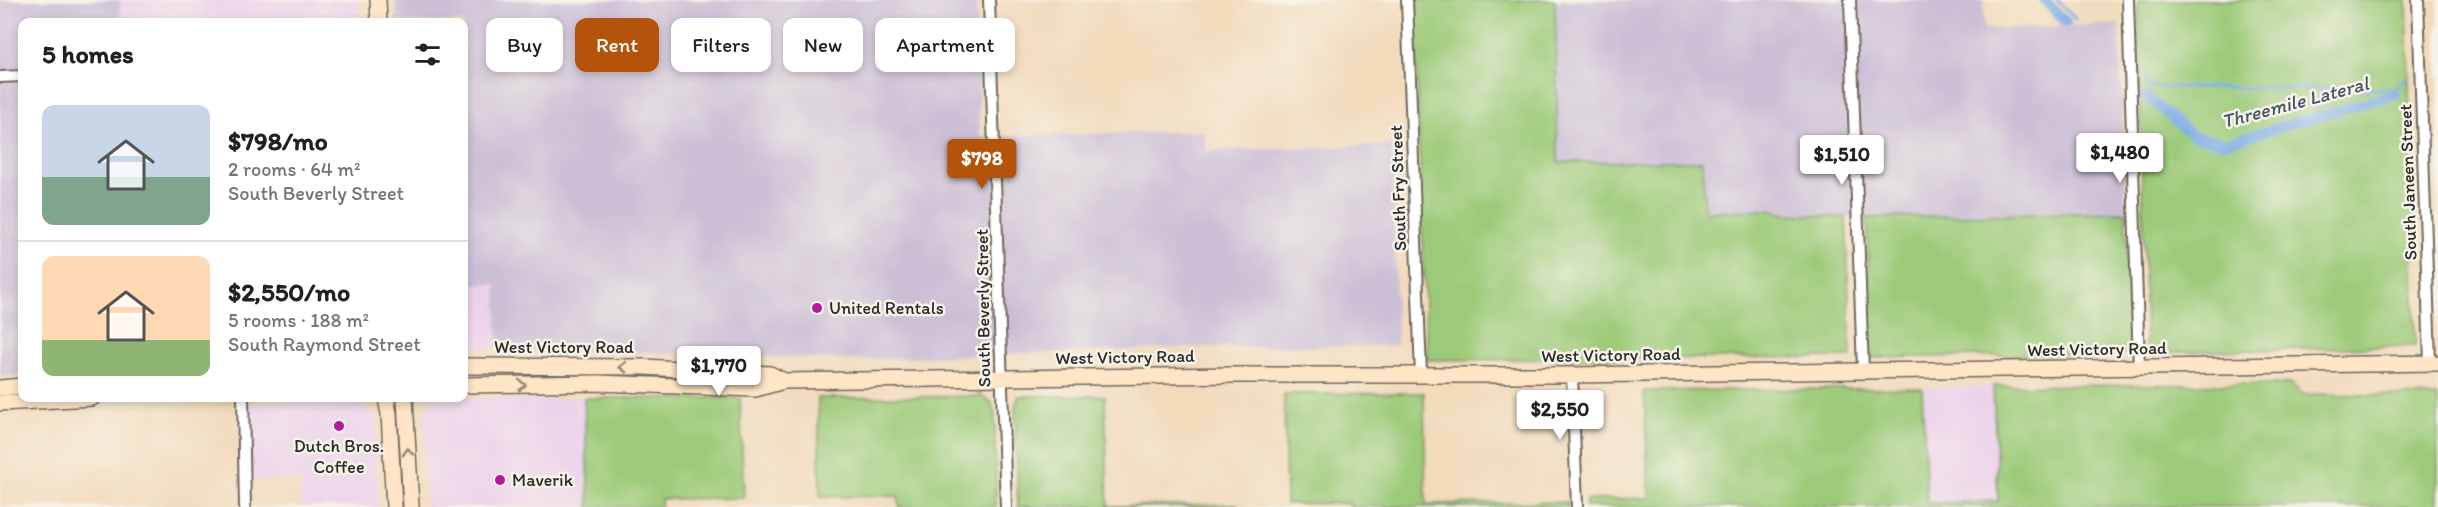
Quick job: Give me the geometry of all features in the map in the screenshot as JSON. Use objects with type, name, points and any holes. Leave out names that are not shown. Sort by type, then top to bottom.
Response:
[{"type":"main road","points":[[378,0],[379,18]]},
{"type":"main road","name":"West Victory Road","points":[[468,385],[598,383],[754,388],[784,381],[1001,380],[1236,375],[1572,375],[2434,363]]},
{"type":"main road","name":"West Victory Road","points":[[468,366],[644,368],[735,372],[770,374],[784,381]]},
{"type":"main road","name":"West Victory Road","points":[[680,385],[730,380],[735,372]]},
{"type":"main road","points":[[1,398],[18,388]]},
{"type":"main road","points":[[1,398],[18,394]]},
{"type":"main road","points":[[1,398],[18,398]]},
{"type":"main road","points":[[387,402],[394,507]]},
{"type":"main road","points":[[405,402],[411,507]]},
{"type":"street","name":"South Beverly Street","points":[[989,0],[1006,507]]},
{"type":"street","name":"South Fry Street","points":[[1407,0],[1421,375]]},
{"type":"street","points":[[1850,0],[1863,371]]},
{"type":"street","points":[[2128,0],[2139,368]]},
{"type":"street","name":"South Janeen Street","points":[[2418,0],[2434,363]]},
{"type":"street","points":[[0,77],[18,76]]},
{"type":"street","points":[[1572,375],[1577,507]]},
{"type":"street","points":[[243,402],[245,507]]},
{"type":"shaded area","points":[[0,0],[120,0],[120,18],[18,18],[18,375],[0,377]]},
{"type":"shaded area","points":[[120,0],[358,0],[359,18],[120,18]]},
{"type":"shaded area","points":[[396,0],[976,0],[977,18],[875,18],[875,72],[978,72],[980,137],[1204,131],[1206,151],[1392,145],[1397,346],[1210,347],[850,360],[498,347],[496,284],[468,285],[468,18],[396,18]]},
{"type":"shaded area","points":[[1555,0],[1983,0],[1984,29],[2119,24],[2126,212],[1867,218],[1782,214],[1774,210],[1705,212],[1701,161],[1558,162]]},
{"type":"shaded area","points":[[496,284],[498,347],[468,349],[468,285]]},
{"type":"shaded area","points":[[1993,386],[1998,501],[1927,503],[1922,388]]},
{"type":"shaded area","points":[[468,398],[584,398],[589,507],[426,507],[423,413],[430,402],[468,402]]},
{"type":"shaded area","points":[[361,402],[376,417],[378,507],[301,507],[300,479],[241,481],[239,404]]},
{"type":"green space","points":[[1414,0],[1555,0],[1558,162],[1702,161],[1705,212],[1774,210],[1782,214],[1846,217],[1851,357],[1427,360]]},
{"type":"green space","points":[[2138,0],[2407,0],[2415,346],[2146,353]]},
{"type":"green space","points":[[2126,212],[2129,353],[1870,358],[1867,218]]},
{"type":"green space","points":[[2291,384],[2303,394],[2438,396],[2438,507],[1586,507],[1586,500],[1649,498],[1644,391],[1922,388],[1927,503],[1998,501],[1993,386]]},
{"type":"green space","points":[[1424,393],[1426,504],[1568,502],[1568,507],[1350,507],[1350,503],[1286,504],[1284,394]]},
{"type":"green space","points":[[983,396],[991,402],[995,413],[996,507],[899,507],[898,496],[820,497],[818,398]]},
{"type":"green space","points":[[1019,396],[1105,396],[1108,506],[1237,504],[1237,507],[1018,507],[1015,406]]},
{"type":"green space","points":[[584,398],[740,398],[744,498],[661,499],[661,507],[589,507]]},
{"type":"waterway","name":"Threemile Lateral","points":[[2044,0],[2066,22]]},
{"type":"waterway","points":[[2057,0],[2076,20]]},
{"type":"waterway","points":[[2144,82],[2151,87],[2396,89],[2408,78]]},
{"type":"waterway","name":"Threemile Lateral","points":[[2147,97],[2193,136],[2225,143],[2396,94]]},
{"type":"place","name":"United Rentals","points":[[817,308]]},
{"type":"place","name":"Dutch Bros. Coffee","points":[[339,426]]},
{"type":"place","name":"Maverik","points":[[500,480]]}]
